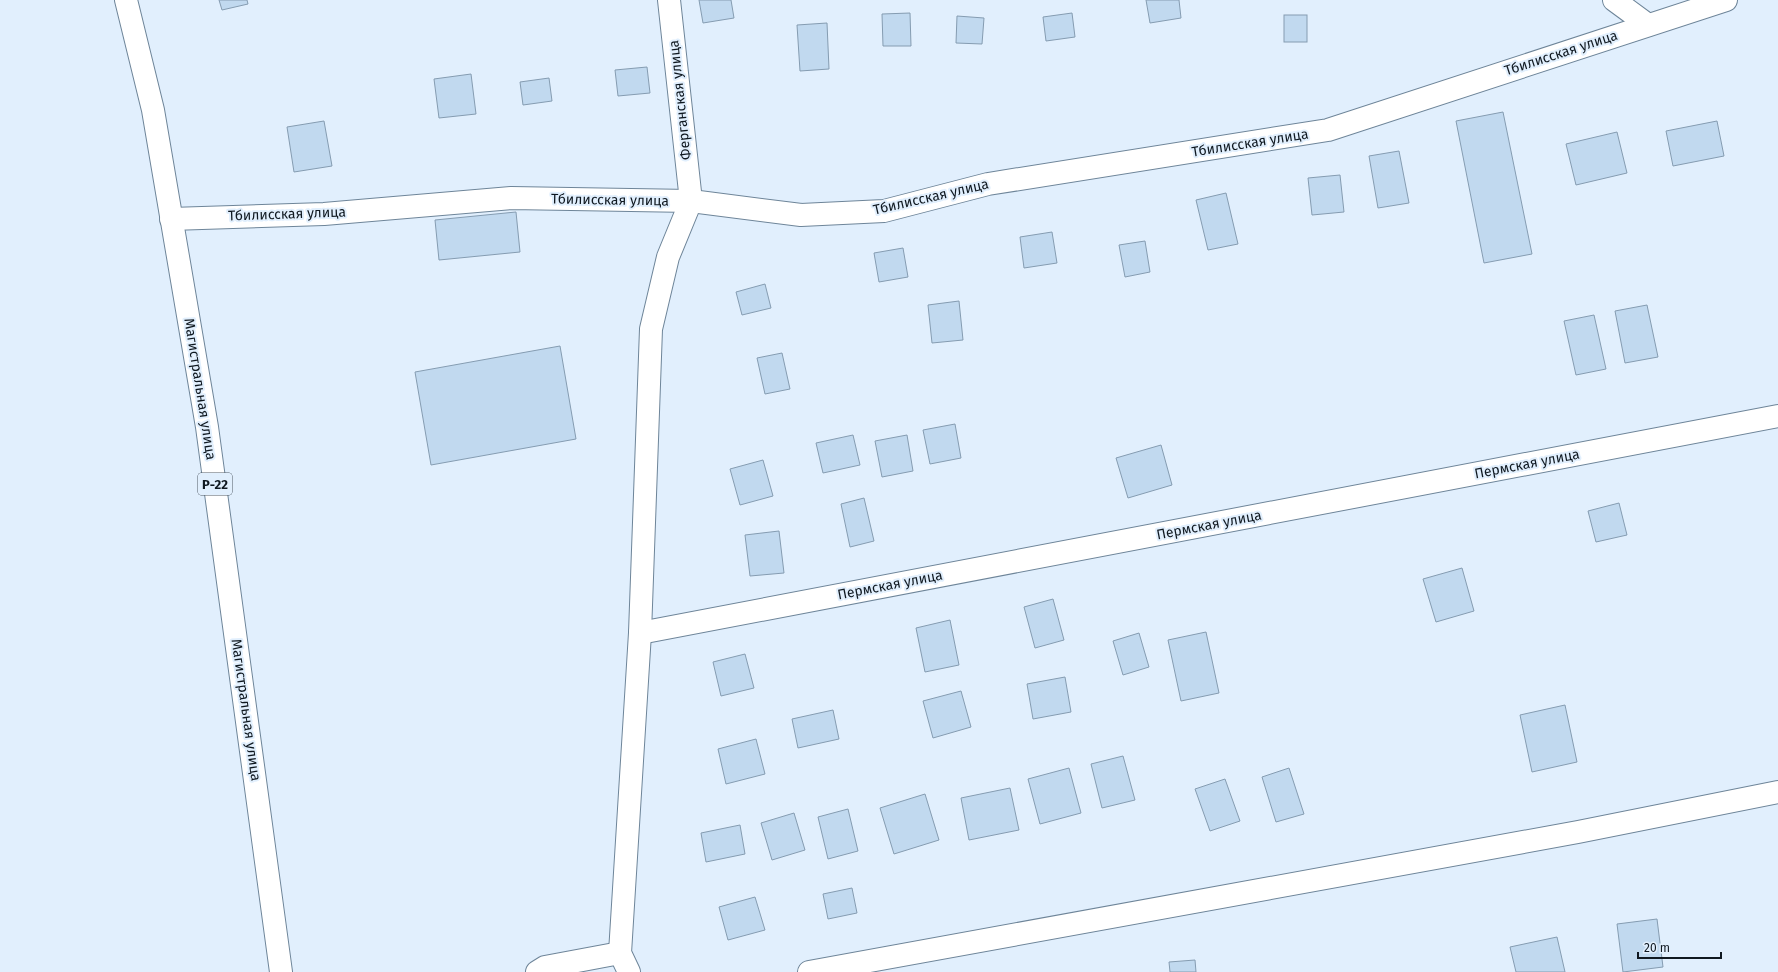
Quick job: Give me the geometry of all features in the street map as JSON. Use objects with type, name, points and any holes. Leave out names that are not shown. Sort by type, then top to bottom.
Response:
[{"type":"main road","name":"Магистральная улица","points":[[126,0],[153,110],[207,427],[281,972]]},
{"type":"main road","name":"Ферганская улица","points":[[669,0],[691,201]]},
{"type":"main road","points":[[1614,0],[1648,25]]},
{"type":"main road","name":"Тбилисская улица","points":[[171,219],[324,214],[511,198],[691,201],[801,214],[884,211],[988,184],[1328,130],[1726,0]]},
{"type":"main road","points":[[537,972],[545,967],[625,963],[640,633],[651,328],[668,257],[691,201]]},
{"type":"main road","name":"Пермская улица","points":[[640,633],[1778,416]]},
{"type":"main road","points":[[809,972],[1570,834],[1778,792]]},
{"type":"building","points":[[219,0],[247,0],[248,4],[222,10]]},
{"type":"building","points":[[699,0],[731,0],[734,18],[703,23]]},
{"type":"building","points":[[1146,0],[1179,0],[1181,18],[1150,23]]},
{"type":"building","points":[[910,13],[911,46],[883,46],[882,14]]},
{"type":"building","points":[[1072,13],[1075,37],[1046,41],[1043,17]]},
{"type":"building","points":[[1284,15],[1307,15],[1307,42],[1284,42]]},
{"type":"building","points":[[957,16],[984,18],[982,44],[956,43]]},
{"type":"building","points":[[827,23],[829,69],[800,71],[797,25]]},
{"type":"building","points":[[647,67],[650,93],[618,96],[615,70]]},
{"type":"building","points":[[471,74],[476,114],[439,118],[434,79]]},
{"type":"building","points":[[549,78],[552,101],[523,105],[520,82]]},
{"type":"building","points":[[1503,112],[1532,254],[1484,263],[1456,121]]},
{"type":"building","points":[[324,121],[332,166],[294,172],[287,127]]},
{"type":"building","points":[[1717,121],[1724,156],[1673,166],[1666,131]]},
{"type":"building","points":[[1617,132],[1627,173],[1576,185],[1566,144]]},
{"type":"building","points":[[1399,151],[1409,203],[1378,208],[1369,156]]},
{"type":"building","points":[[1340,175],[1344,212],[1312,215],[1308,178]]},
{"type":"building","points":[[1226,193],[1238,244],[1208,250],[1196,200]]},
{"type":"building","points":[[516,212],[520,252],[439,260],[435,220]]},
{"type":"building","points":[[1052,232],[1057,263],[1024,268],[1020,237]]},
{"type":"building","points":[[1145,241],[1150,272],[1125,277],[1119,245]]},
{"type":"building","points":[[903,248],[908,277],[879,282],[874,253]]},
{"type":"building","points":[[765,284],[771,308],[742,315],[736,292]]},
{"type":"building","points":[[959,301],[963,340],[932,343],[928,305]]},
{"type":"building","points":[[1647,305],[1658,357],[1625,363],[1615,311]]},
{"type":"building","points":[[1594,315],[1606,369],[1576,375],[1564,321]]},
{"type":"building","points":[[560,346],[576,439],[431,465],[415,372]]},
{"type":"building","points":[[782,353],[790,389],[765,394],[757,358]]},
{"type":"building","points":[[955,424],[961,458],[930,464],[923,430]]},
{"type":"building","points":[[853,435],[860,465],[823,473],[816,443]]},
{"type":"building","points":[[907,435],[913,471],[882,477],[875,441]]},
{"type":"building","points":[[1161,445],[1172,485],[1128,498],[1116,458]]},
{"type":"building","points":[[763,460],[773,496],[740,505],[730,469]]},
{"type":"building","points":[[864,498],[874,541],[850,547],[841,504]]},
{"type":"building","points":[[1619,503],[1627,535],[1596,542],[1588,511]]},
{"type":"building","points":[[779,531],[784,573],[750,576],[745,535]]},
{"type":"building","points":[[1462,568],[1474,611],[1436,622],[1423,579]]},
{"type":"building","points":[[1053,599],[1064,640],[1035,648],[1024,607]]},
{"type":"building","points":[[950,620],[959,665],[925,672],[916,628]]},
{"type":"building","points":[[1206,632],[1219,693],[1181,701],[1168,640]]},
{"type":"building","points":[[1139,633],[1149,667],[1123,675],[1113,641]]},
{"type":"building","points":[[745,654],[754,688],[721,696],[713,662]]},
{"type":"building","points":[[1065,677],[1071,712],[1033,719],[1027,684]]},
{"type":"building","points":[[961,691],[971,727],[933,738],[923,701]]},
{"type":"building","points":[[1565,705],[1577,762],[1532,772],[1520,715]]},
{"type":"building","points":[[833,710],[839,739],[798,748],[792,719]]},
{"type":"building","points":[[756,739],[765,774],[726,784],[718,749]]},
{"type":"building","points":[[1123,756],[1135,800],[1102,808],[1091,764]]},
{"type":"building","points":[[1069,768],[1081,813],[1040,824],[1028,779]]},
{"type":"building","points":[[1289,768],[1304,814],[1276,822],[1262,777]]},
{"type":"building","points":[[1225,779],[1240,821],[1210,831],[1195,789]]},
{"type":"building","points":[[1010,788],[1019,830],[969,840],[961,798]]},
{"type":"building","points":[[925,794],[939,840],[894,854],[880,808]]},
{"type":"building","points":[[848,809],[858,851],[828,859],[818,817]]},
{"type":"building","points":[[794,813],[805,850],[772,860],[761,823]]},
{"type":"building","points":[[740,825],[745,854],[706,862],[701,833]]},
{"type":"building","points":[[852,888],[857,913],[828,919],[823,894]]},
{"type":"building","points":[[755,897],[765,930],[728,940],[719,907]]},
{"type":"building","points":[[1657,919],[1663,967],[1623,972],[1617,924]]},
{"type":"building","points":[[1557,937],[1565,972],[1516,972],[1510,947]]},
{"type":"building","points":[[1195,960],[1196,972],[1170,972],[1169,962]]}]
